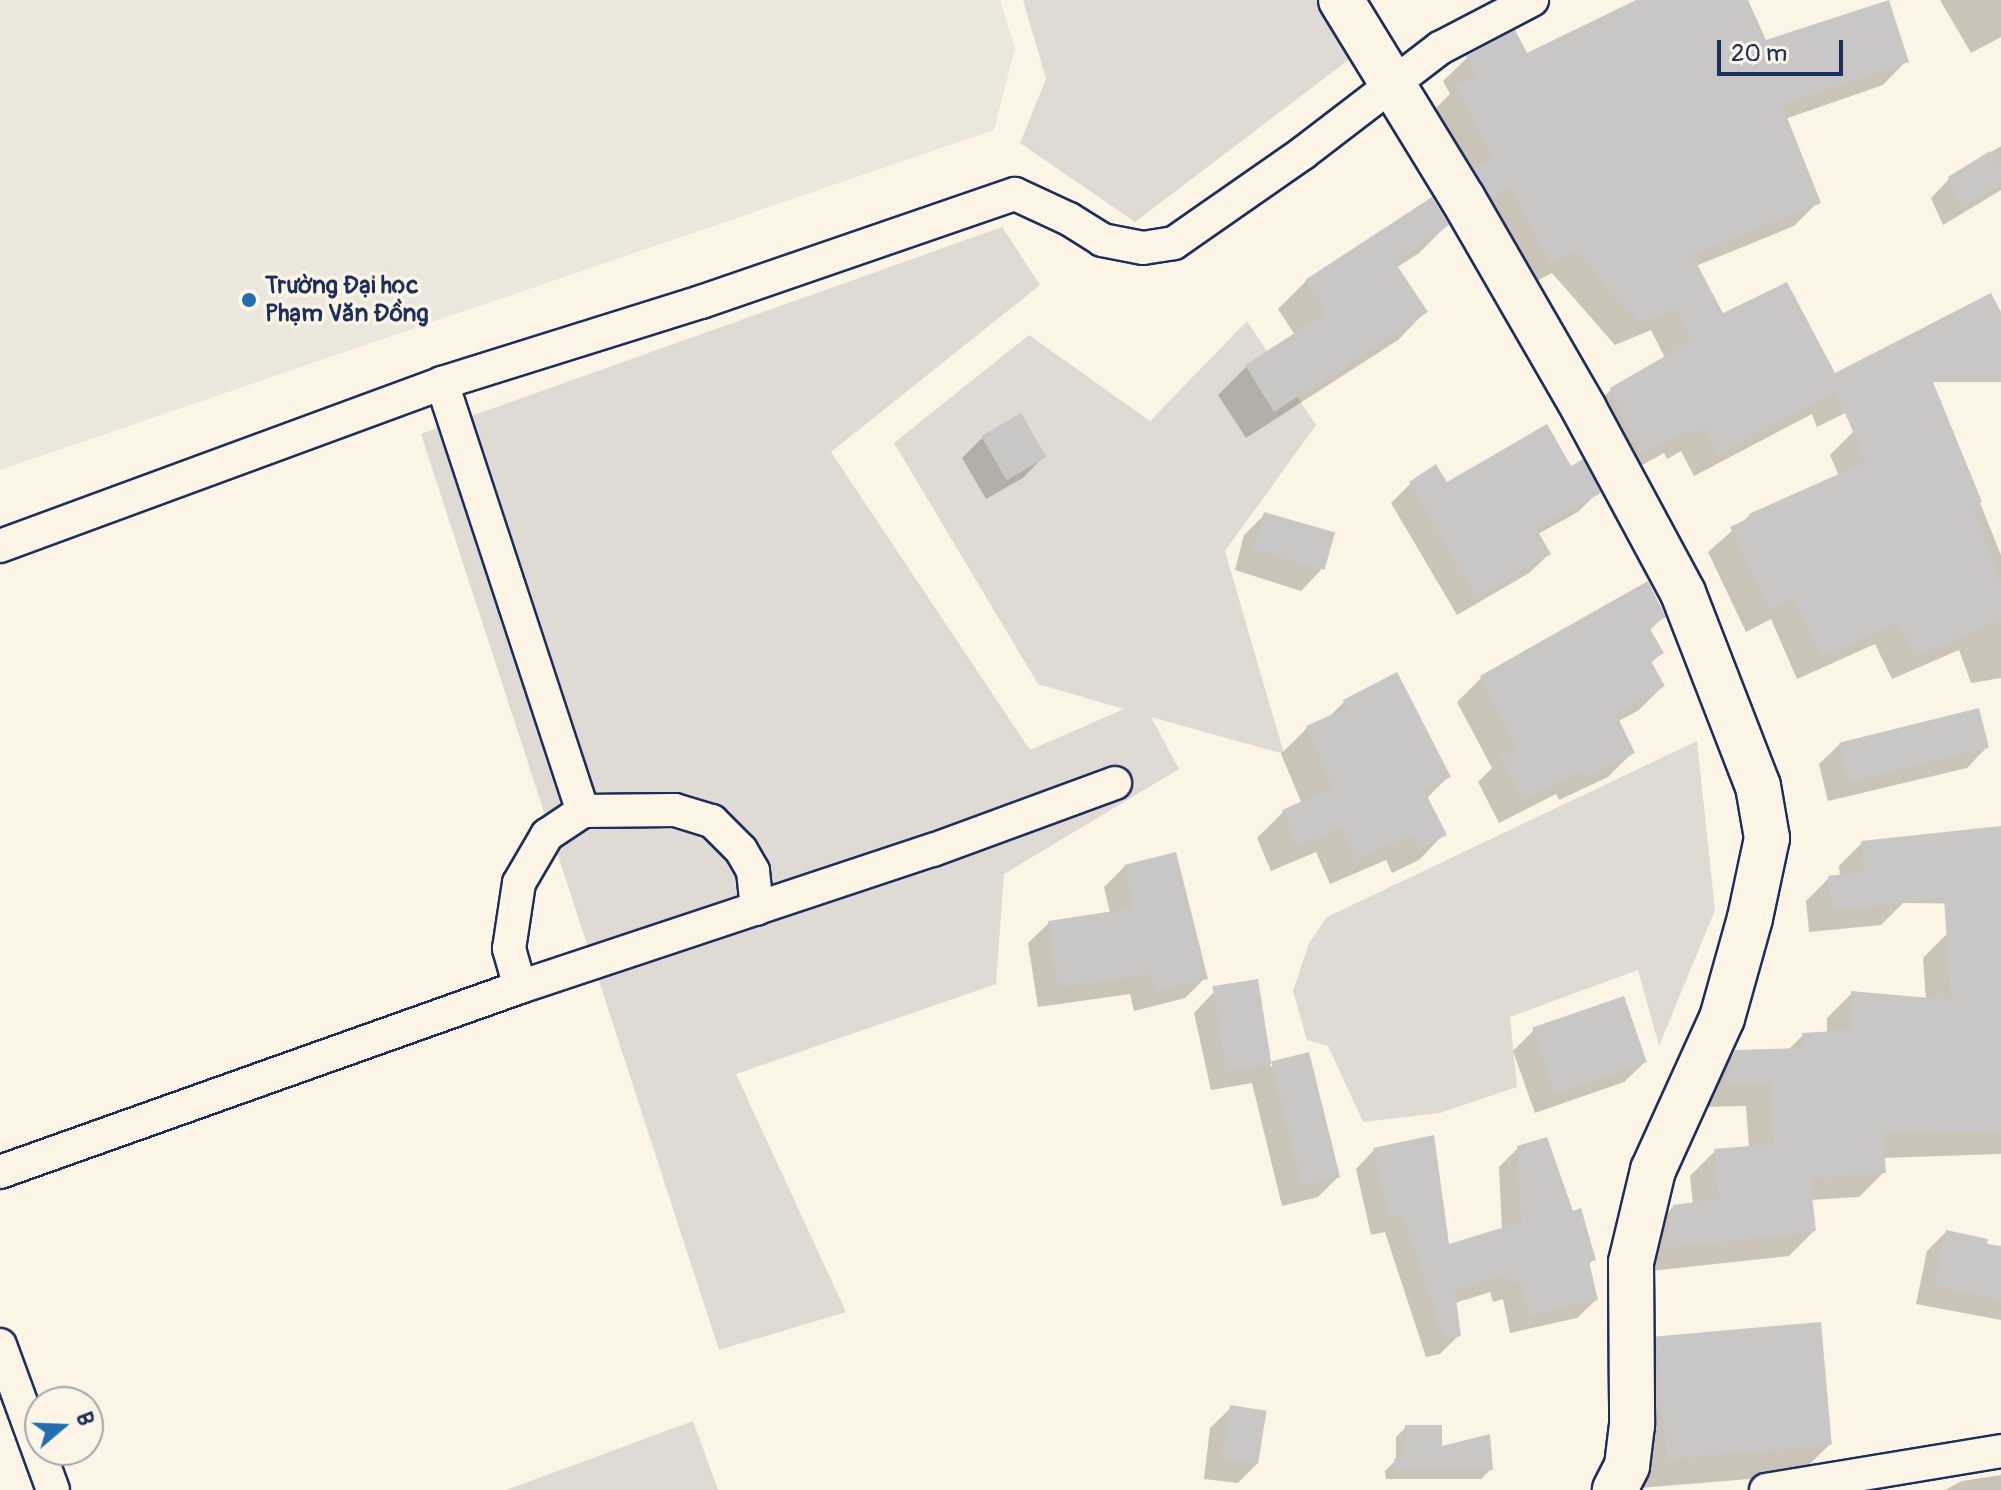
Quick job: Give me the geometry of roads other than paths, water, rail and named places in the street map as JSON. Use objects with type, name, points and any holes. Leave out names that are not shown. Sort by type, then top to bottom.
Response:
[{"type":"street","points":[[1341,0],[1463,199],[1576,395],[1683,593],[1758,786],[1767,838],[1722,1018],[1653,1170],[1631,1262],[1632,1425],[1627,1466],[1615,1490]]},
{"type":"street","points":[[0,546],[442,383],[701,302],[1015,194],[1069,219],[1102,240],[1143,248],[1174,243],[1393,87],[1440,48],[1532,0]]},
{"type":"street","points":[[442,383],[583,811]]},
{"type":"street","points":[[0,1172],[520,987],[933,850],[1115,783]]},
{"type":"street","points":[[520,987],[509,949],[519,883],[547,835],[583,811],[675,810],[712,821],[741,850],[753,871],[757,909]]},
{"type":"street","points":[[0,1345],[53,1490]]},
{"type":"street","points":[[1766,1490],[2001,1451]]},
{"type":"place","name":"Trường Đại học Phạm Văn Đồng","points":[[249,300]]}]
